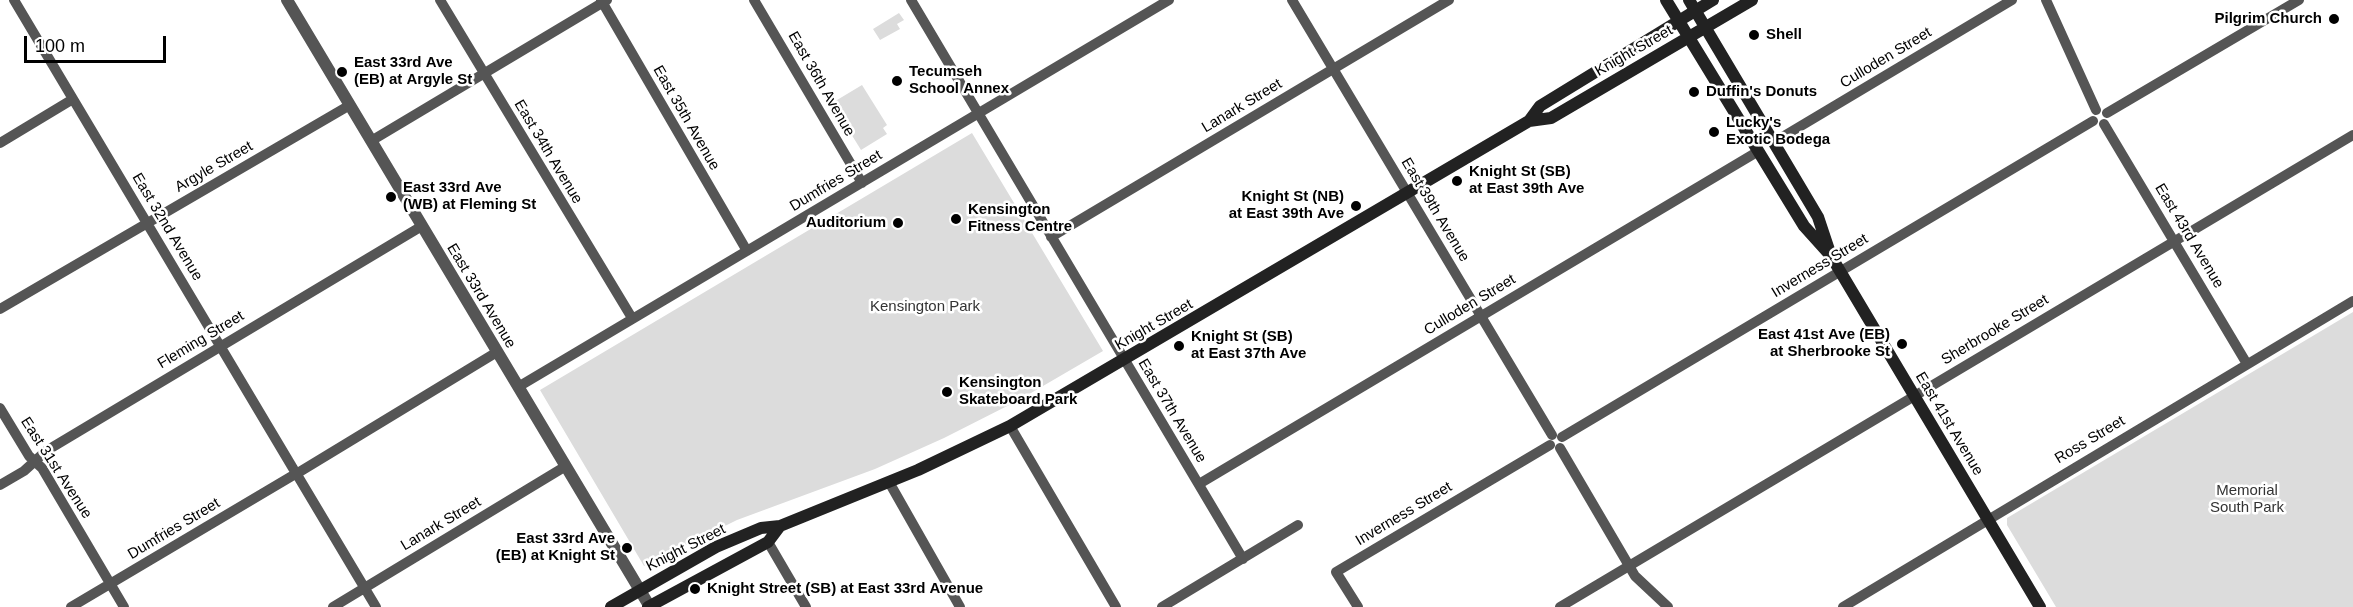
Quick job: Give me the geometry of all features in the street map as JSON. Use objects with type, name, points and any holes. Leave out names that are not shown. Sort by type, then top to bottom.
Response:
[{"type":"main road","name":"East 41st Avenue","points":[[1666,0],[1804,226],[1831,256]]},
{"type":"main road","name":"Knight Street","points":[[1529,122],[1540,106],[1678,20],[1692,5],[1713,0]]},
{"type":"main road","name":"Knight Street","points":[[611,607],[716,547],[761,528],[780,526],[889,482],[1010,426],[1529,122],[1551,118],[1752,0]]},
{"type":"main road","name":"East 41st Avenue","points":[[1692,5],[1818,217],[1831,256],[1840,272],[2040,607]]},
{"type":"main road","name":"Knight Street","points":[[649,607],[768,542],[780,526]]},
{"type":"street","name":"East 32nd Avenue","points":[[14,0],[376,607]]},
{"type":"street","name":"East 33rd Avenue","points":[[287,0],[649,607]]},
{"type":"street","name":"East 34th Avenue","points":[[440,0],[632,318]]},
{"type":"street","name":"East 36th Avenue","points":[[754,0],[862,183]]},
{"type":"street","name":"East 37th Avenue","points":[[911,0],[977,115],[1243,559]]},
{"type":"street","name":"Dumfries Street","points":[[518,387],[1169,0]]},
{"type":"street","name":"East 39th Avenue","points":[[1292,0],[1635,576],[1668,607]]},
{"type":"street","name":"Lanark Street","points":[[1051,237],[1449,0]]},
{"type":"street","name":"Culloden Street","points":[[1774,142],[2012,0]]},
{"type":"street","points":[[2046,0],[2108,119],[2098,122]]},
{"type":"street","points":[[2102,111],[2299,0]]},
{"type":"street","points":[[371,141],[603,1]]},
{"type":"street","name":"East 35th Avenue","points":[[603,1],[747,251]]},
{"type":"street","points":[[0,143],[73,99]]},
{"type":"street","name":"Argyle Street","points":[[0,309],[350,105]]},
{"type":"street","name":"East 43rd Avenue","points":[[2098,122],[2174,242],[2247,364]]},
{"type":"street","name":"Inverness Street","points":[[1358,607],[1336,572],[1840,272],[2098,122]]},
{"type":"street","name":"Sherbrooke Street","points":[[1560,607],[2353,135]]},
{"type":"street","name":"Culloden Street","points":[[1199,484],[1757,152]]},
{"type":"street","name":"Fleming Street","points":[[0,485],[24,471],[46,451],[422,226]]},
{"type":"street","name":"Ross Street","points":[[1843,607],[1862,602],[1988,520],[2353,302]]},
{"type":"street","name":"Dumfries Street","points":[[71,607],[297,474],[497,352]]},
{"type":"street","name":"East 31st Avenue","points":[[0,408],[33,461],[42,468],[124,607]]},
{"type":"street","points":[[1010,426],[1116,607]]},
{"type":"street","name":"Lanark Street","points":[[333,607],[566,466]]},
{"type":"street","points":[[889,482],[960,607]]},
{"type":"street","points":[[1162,607],[1298,525]]},
{"type":"street","points":[[768,542],[806,607]]},
{"type":"green space","points":[[899,13],[904,20],[897,24],[900,29],[880,40],[873,29]]},
{"type":"green space","points":[[862,85],[887,125],[883,128],[887,134],[861,150],[832,103]]},
{"type":"green space","name":"Kensington Park","points":[[972,133],[1103,351],[1019,400],[944,438],[875,469],[737,520],[644,566],[540,390]]},
{"type":"green space","name":"Memorial South Park","points":[[2353,312],[2353,607],[2056,607],[2007,525],[2007,518]]},
{"type":"place","name":"Pilgrim Church","points":[[2334,19]]},
{"type":"place","name":"Shell","points":[[1754,35]]},
{"type":"place","name":"East 33rd Ave (EB) at Argyle St","points":[[342,72]]},
{"type":"place","name":"Tecumseh School Annex","points":[[897,81]]},
{"type":"place","name":"Duffin's Donuts","points":[[1694,92]]},
{"type":"place","name":"Lucky's Exotic Bodega","points":[[1714,132]]},
{"type":"place","name":"Knight St (SB) at East 39th Ave","points":[[1457,181]]},
{"type":"place","name":"East 33rd Ave (WB) at Fleming St","points":[[391,197]]},
{"type":"place","name":"Knight St (NB) at East 39th Ave","points":[[1356,206]]},
{"type":"place","name":"Kensington Fitness Centre","points":[[956,219]]},
{"type":"place","name":"Auditorium","points":[[898,223]]},
{"type":"place","name":"East 41st Ave (EB) at Sherbrooke St","points":[[1902,344]]},
{"type":"place","name":"Knight St (SB) at East 37th Ave","points":[[1179,346]]},
{"type":"place","name":"Kensington Skateboard Park","points":[[947,392]]},
{"type":"place","name":"East 33rd Ave (EB) at Knight St","points":[[627,548]]},
{"type":"place","name":"Knight Street (SB) at East 33rd Avenue","points":[[695,589]]}]
